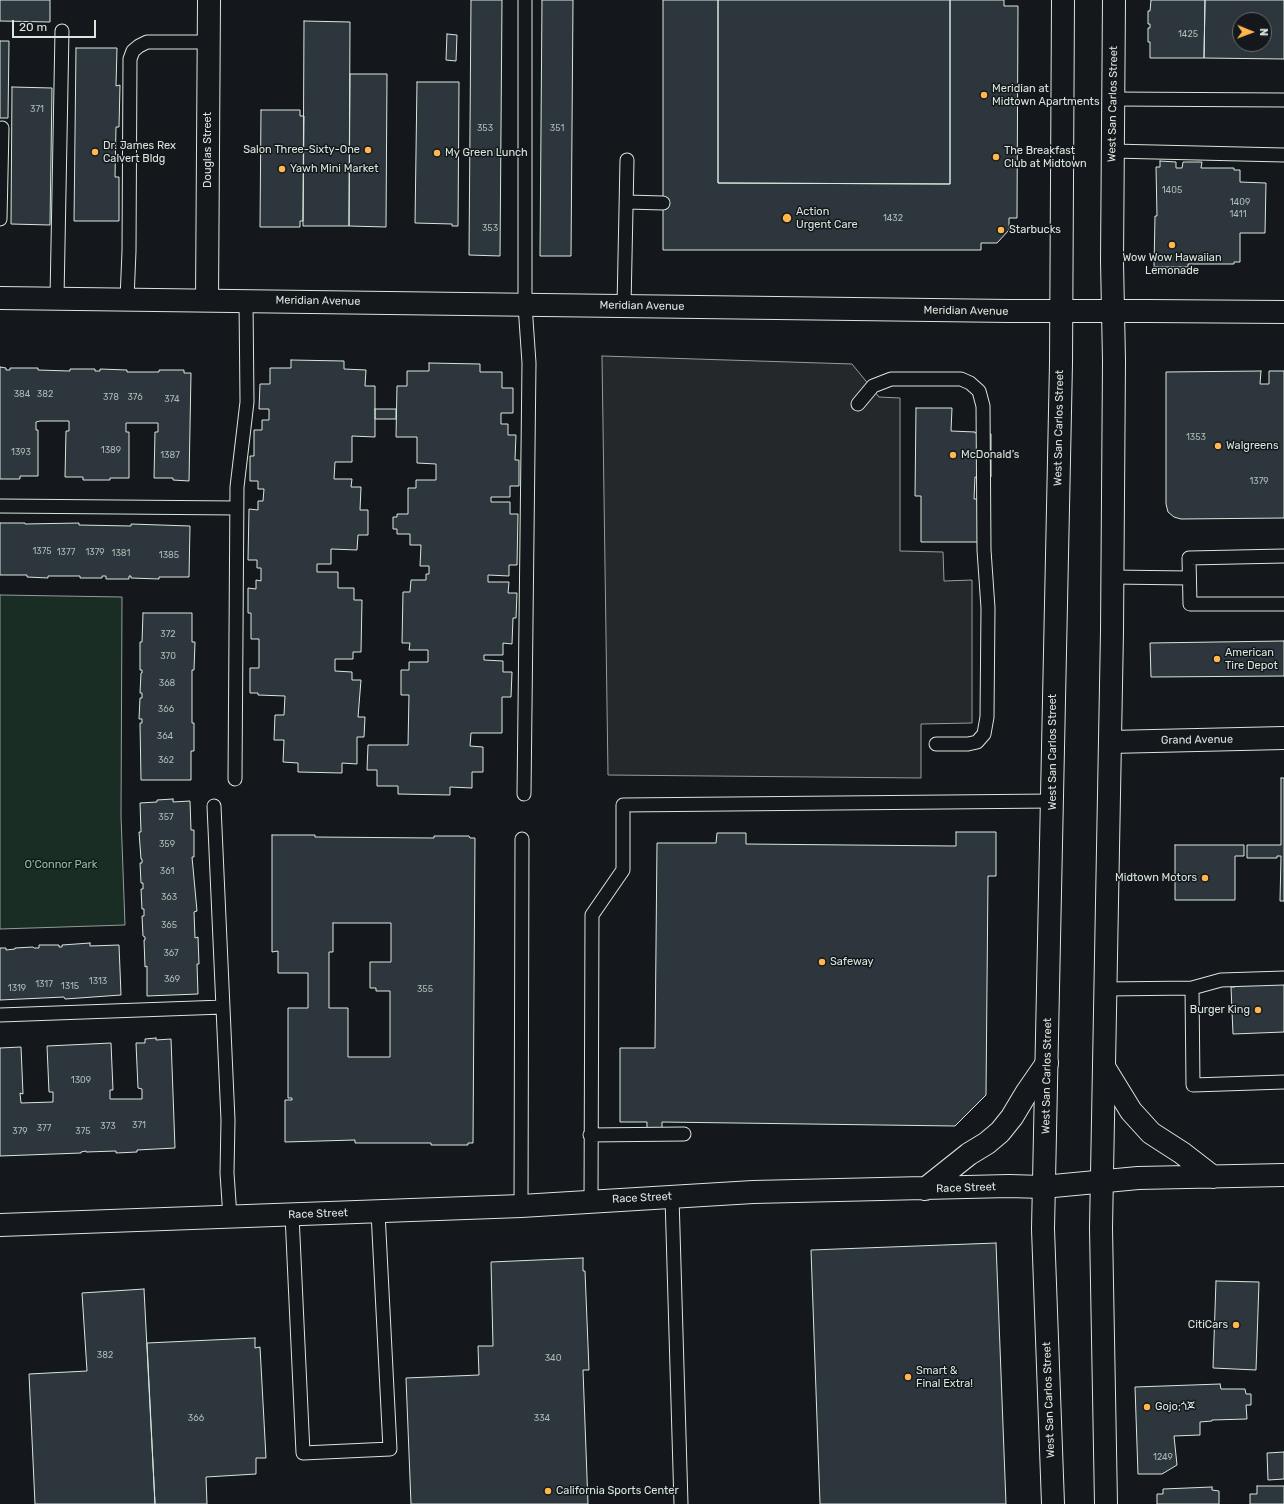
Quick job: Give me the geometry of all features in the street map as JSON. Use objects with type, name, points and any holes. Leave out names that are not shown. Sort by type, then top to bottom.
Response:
[{"type":"main road","name":"Douglas Street","points":[[208,300],[209,0]]},
{"type":"main road","name":"West San Carlos Street","points":[[1053,1504],[1043,1229],[1043,1187],[1047,1063],[1052,719],[1061,311],[1063,0]]},
{"type":"main road","name":"West San Carlos Street","points":[[1106,1504],[1101,1228],[1112,577],[1114,369],[1112,311],[1112,151],[1114,0]]},
{"type":"main road","name":"Meridian Avenue","points":[[0,298],[1010,311],[1284,312]]},
{"type":"main road","name":"Grand Avenue","points":[[1110,742],[1284,738]]},
{"type":"main road","points":[[925,1189],[969,1154],[987,1143],[1000,1132],[1012,1118],[1027,1092],[1047,1063]]},
{"type":"main road","points":[[1104,1067],[1131,1111],[1151,1133],[1182,1153],[1213,1177]]},
{"type":"main road","name":"Race Street","points":[[0,1225],[520,1206],[754,1192],[1009,1186],[1043,1187],[1138,1178],[1284,1175]]},
{"type":"lane","points":[[524,794],[529,363],[525,305],[525,0]]},
{"type":"lane","points":[[57,298],[62,31]]},
{"type":"lane","points":[[127,299],[129,243],[130,59],[133,51],[147,42],[208,42]]},
{"type":"lane","points":[[1113,99],[1284,100]]},
{"type":"lane","points":[[0,219],[2,128]]},
{"type":"lane","points":[[1112,151],[1284,155]]},
{"type":"lane","points":[[624,306],[628,160]]},
{"type":"lane","points":[[627,202],[662,203]]},
{"type":"lane","points":[[235,779],[237,487],[248,402],[246,300]]},
{"type":"lane","points":[[858,404],[872,386],[891,379],[961,379],[970,383],[979,391],[983,406],[984,550],[988,608],[987,717],[984,734],[977,742],[968,744],[936,744]]},
{"type":"lane","points":[[0,506],[237,508]]},
{"type":"lane","points":[[1284,556],[1189,558],[1190,604],[1284,604]]},
{"type":"lane","points":[[1112,577],[1189,578]]},
{"type":"lane","points":[[591,1201],[590,1135],[592,915],[623,870],[623,805],[1052,801]]},
{"type":"lane","points":[[214,806],[228,1120],[227,1173],[230,1217]]},
{"type":"lane","points":[[520,1206],[522,839]]},
{"type":"lane","points":[[1106,988],[1192,988],[1221,980],[1284,978]]},
{"type":"lane","points":[[1192,988],[1193,1085],[1284,1082]]},
{"type":"lane","points":[[0,1015],[222,1007]]},
{"type":"lane","points":[[590,1135],[684,1134]]},
{"type":"lane","points":[[672,1197],[681,1504]]},
{"type":"lane","points":[[292,1215],[304,1453],[390,1449],[378,1212]]},
{"type":"green space","name":"O'Connor Park","points":[[0,595],[122,597],[121,816],[125,925],[0,929]]},
{"type":"shaded area","points":[[602,356],[852,364],[879,397],[900,398],[900,551],[943,552],[944,581],[972,580],[972,723],[921,724],[921,778],[608,775]]},
{"type":"building","points":[[0,0],[50,0],[50,22],[0,21]]},
{"type":"building","points":[[471,0],[502,0],[500,256],[469,255]]},
{"type":"building","points":[[542,0],[573,0],[571,256],[540,256]]},
{"type":"building","name":"Meridian at Midtown Apartments","points":[[663,0],[718,0],[718,183],[950,184],[950,0],[1004,0],[1004,6],[1018,6],[1017,218],[1009,218],[1009,230],[997,243],[981,243],[981,250],[663,250]]},
{"type":"building","points":[[718,0],[950,0],[950,184],[718,183]]},
{"type":"building","points":[[1151,0],[1205,0],[1204,58],[1150,58],[1148,28],[1150,28],[1150,24],[1148,24],[1148,11],[1150,11]]},
{"type":"building","points":[[1205,0],[1284,0],[1284,59],[1204,58]]},
{"type":"building","points":[[304,21],[350,22],[349,226],[303,226]]},
{"type":"building","points":[[447,34],[457,35],[456,61],[446,60]]},
{"type":"building","points":[[0,41],[9,41],[8,118],[0,118]]},
{"type":"building","name":"Dr. James Rex Calvert Bldg","points":[[76,48],[117,48],[116,86],[120,85],[119,127],[116,127],[115,177],[119,177],[119,221],[74,221]]},
{"type":"building","name":"Salon Three-Sixty-One","points":[[350,74],[387,74],[386,227],[349,226]]},
{"type":"building","name":"My Green Lunch","points":[[417,82],[459,82],[458,226],[452,226],[452,224],[415,223]]},
{"type":"building","points":[[12,87],[52,88],[50,225],[11,224]]},
{"type":"building","name":"Yawh Mini Market","points":[[261,110],[300,110],[300,116],[304,116],[303,221],[300,221],[300,227],[260,227]]},
{"type":"building","points":[[1160,161],[1176,162],[1176,168],[1182,168],[1183,162],[1202,162],[1201,168],[1234,168],[1234,170],[1240,170],[1240,182],[1266,183],[1265,233],[1240,233],[1240,262],[1234,262],[1234,264],[1188,264],[1188,267],[1154,267],[1155,216],[1157,216],[1156,167],[1160,167]]},
{"type":"building","points":[[291,360],[344,361],[344,369],[366,370],[365,386],[375,386],[375,437],[352,436],[352,462],[335,462],[334,479],[352,479],[351,487],[361,487],[360,510],[368,510],[368,535],[358,535],[357,550],[331,549],[331,564],[317,564],[317,572],[338,572],[338,588],[354,588],[354,600],[362,600],[361,652],[353,652],[353,659],[335,659],[335,671],[352,672],[352,680],[361,680],[358,717],[365,717],[364,737],[357,737],[357,764],[342,763],[342,773],[298,772],[298,763],[283,762],[284,740],[274,740],[275,715],[284,715],[285,696],[258,695],[258,693],[250,693],[250,668],[259,668],[259,639],[251,639],[251,613],[248,613],[248,588],[256,589],[256,580],[261,581],[261,568],[257,568],[257,560],[248,560],[249,509],[258,510],[258,501],[263,501],[264,489],[258,489],[258,481],[250,481],[250,456],[254,456],[254,430],[262,430],[262,420],[269,420],[269,409],[259,409],[260,384],[270,384],[270,368],[291,368]]},
{"type":"building","points":[[429,363],[480,364],[480,372],[502,372],[502,388],[513,388],[513,413],[501,413],[501,424],[508,424],[508,435],[516,435],[515,460],[519,460],[519,486],[510,486],[510,497],[491,497],[491,502],[510,502],[510,514],[518,514],[517,565],[509,565],[509,576],[488,575],[488,582],[509,582],[508,593],[517,593],[516,618],[513,618],[512,644],[503,643],[503,655],[484,655],[484,660],[503,661],[503,672],[512,672],[511,697],[502,697],[502,733],[471,733],[470,746],[483,747],[483,772],[472,772],[472,788],[450,787],[450,795],[398,794],[398,786],[377,786],[377,770],[367,770],[368,745],[408,745],[409,695],[401,695],[401,670],[409,670],[409,662],[428,662],[428,650],[409,650],[410,643],[402,643],[403,592],[410,592],[411,580],[426,580],[426,574],[429,574],[429,566],[420,566],[421,545],[410,545],[410,534],[397,534],[397,529],[393,529],[393,517],[397,517],[397,514],[408,514],[408,488],[416,488],[416,480],[436,480],[436,464],[417,463],[417,437],[396,437],[397,386],[407,386],[407,371],[429,371]]},
{"type":"building","points":[[0,367],[6,368],[6,370],[10,370],[10,368],[38,368],[38,370],[70,371],[70,369],[95,369],[95,371],[100,371],[100,369],[127,370],[127,372],[159,372],[159,370],[184,370],[184,373],[191,373],[189,481],[173,480],[173,478],[154,478],[155,432],[158,432],[158,423],[126,423],[126,432],[129,432],[129,478],[83,480],[83,477],[65,477],[66,431],[69,431],[69,421],[36,422],[36,430],[38,430],[38,476],[20,476],[20,479],[0,479]]},
{"type":"building","points":[[1261,371],[1260,384],[1269,384],[1269,371],[1284,371],[1284,518],[1181,519],[1174,517],[1168,512],[1166,504],[1166,372]]},
{"type":"building","name":"McDonald’s","points":[[916,408],[952,408],[951,431],[991,434],[991,477],[975,477],[974,499],[990,499],[990,542],[921,542],[921,496],[915,496]]},
{"type":"building","points":[[375,409],[396,409],[396,419],[375,419]]},
{"type":"building","points":[[0,523],[79,523],[79,525],[131,526],[131,524],[190,526],[189,577],[159,577],[159,579],[131,578],[131,576],[129,576],[129,579],[106,579],[106,576],[102,576],[102,578],[80,578],[80,576],[48,576],[48,578],[27,577],[27,575],[0,575]]},
{"type":"building","points":[[143,613],[192,613],[192,642],[195,642],[194,670],[192,670],[192,723],[194,723],[194,751],[191,751],[191,780],[141,780],[140,723],[142,723],[142,719],[139,719],[140,698],[142,698],[142,693],[140,693],[142,670],[140,670],[140,642],[142,642]]},
{"type":"building","name":"American Tire Depot","points":[[1284,641],[1284,676],[1151,677],[1150,643]]},
{"type":"building","points":[[1281,778],[1284,778],[1284,901],[1280,901],[1281,856],[1277,856],[1277,858],[1247,858],[1247,845],[1281,845]]},
{"type":"building","points":[[173,799],[173,802],[190,801],[191,830],[194,830],[194,857],[192,857],[197,911],[194,912],[195,938],[198,937],[198,994],[147,996],[147,966],[145,967],[145,937],[143,936],[142,916],[144,916],[144,909],[142,909],[141,889],[143,889],[143,883],[141,883],[140,863],[142,863],[142,859],[139,832],[141,832],[140,803]]},
{"type":"building","name":"Safeway","points":[[956,832],[996,832],[996,876],[988,876],[986,1095],[955,1126],[662,1122],[662,1134],[647,1134],[647,1122],[620,1122],[620,1048],[655,1048],[657,843],[716,843],[717,833],[746,833],[746,844],[956,846]]},
{"type":"building","points":[[272,835],[315,835],[315,837],[434,838],[434,836],[469,836],[470,838],[475,838],[473,1143],[468,1143],[468,1145],[431,1145],[431,1143],[355,1143],[355,1140],[285,1142],[285,1100],[292,1100],[292,1098],[288,1098],[288,1008],[308,1008],[308,973],[278,973],[278,951],[272,952]],"holes":[[[333,923],[391,923],[391,962],[370,962],[370,988],[376,988],[376,991],[390,991],[390,1057],[348,1057],[348,1008],[329,1008],[329,952],[333,952]]]},
{"type":"building","name":"Midtown Motors","points":[[1175,845],[1244,845],[1244,856],[1235,856],[1235,900],[1175,900]]},
{"type":"building","points":[[90,943],[90,946],[119,945],[121,995],[65,999],[64,997],[0,1000],[0,948],[6,948],[6,950],[15,948],[39,948],[39,945],[59,945],[59,947],[62,947],[62,945]]},
{"type":"building","name":"Burger King","points":[[1284,981],[1284,1032],[1233,1034],[1231,987],[1235,987],[1234,983]]},
{"type":"building","points":[[156,1038],[156,1040],[171,1039],[175,1148],[137,1150],[137,1152],[116,1153],[116,1151],[86,1151],[81,1153],[0,1156],[0,1048],[21,1047],[23,1094],[20,1093],[21,1103],[53,1102],[53,1092],[49,1092],[47,1046],[111,1043],[113,1090],[110,1090],[110,1099],[142,1099],[142,1089],[138,1088],[136,1043],[145,1043],[145,1039]]},
{"type":"building","name":"Smart & Final Extra!","points":[[996,1243],[1006,1504],[820,1504],[811,1250]]},
{"type":"building","points":[[583,1258],[583,1271],[585,1271],[589,1370],[583,1370],[588,1504],[411,1504],[406,1378],[479,1375],[478,1346],[493,1346],[491,1262]]},
{"type":"building","name":"CitiCars","points":[[1216,1281],[1259,1282],[1256,1370],[1213,1368]]},
{"type":"building","points":[[144,1289],[155,1504],[35,1504],[29,1374],[87,1371],[82,1293]]},
{"type":"building","points":[[255,1338],[255,1348],[260,1347],[266,1458],[256,1458],[256,1474],[206,1477],[207,1504],[155,1504],[147,1343]]},
{"type":"building","points":[[1220,1384],[1221,1389],[1245,1389],[1246,1394],[1251,1394],[1251,1405],[1246,1405],[1247,1419],[1212,1420],[1200,1422],[1200,1435],[1174,1436],[1177,1465],[1162,1474],[1138,1474],[1135,1387]]},
{"type":"building","points":[[1284,1452],[1284,1479],[1268,1480],[1267,1453]]},
{"type":"building","points":[[1257,1486],[1284,1486],[1284,1504],[1250,1504],[1250,1494],[1257,1494]]},
{"type":"building","points":[[1212,1487],[1212,1490],[1219,1491],[1219,1504],[1157,1504],[1157,1494],[1163,1494],[1163,1489]]},
{"type":"place","name":"Meridian at Midtown Apartments","points":[[984,95]]},
{"type":"place","name":"Salon Three-Sixty-One","points":[[368,150]]},
{"type":"place","name":"Dr. James Rex Calvert Bldg","points":[[95,152]]},
{"type":"place","name":"My Green Lunch","points":[[437,153]]},
{"type":"place","name":"The Breakfast Club at Midtown","points":[[996,157]]},
{"type":"place","name":"Yawh Mini Market","points":[[282,169]]},
{"type":"place","name":"Action Urgent Care","points":[[787,218]]},
{"type":"place","name":"Starbucks","points":[[1001,230]]},
{"type":"place","name":"Wow Wow Hawaiian Lemonade","points":[[1172,245]]},
{"type":"place","name":"Walgreens","points":[[1218,446]]},
{"type":"place","name":"McDonald’s","points":[[953,455]]},
{"type":"place","name":"American Tire Depot","points":[[1217,659]]},
{"type":"place","name":"Midtown Motors","points":[[1205,878]]},
{"type":"place","name":"Safeway","points":[[822,962]]},
{"type":"place","name":"Burger King","points":[[1258,1010]]},
{"type":"place","name":"CitiCars","points":[[1236,1325]]},
{"type":"place","name":"Smart & Final Extra!","points":[[908,1377]]},
{"type":"place","name":"Gojo;ጎጆ","points":[[1147,1407]]},
{"type":"place","name":"California Sports Center","points":[[548,1491]]}]
